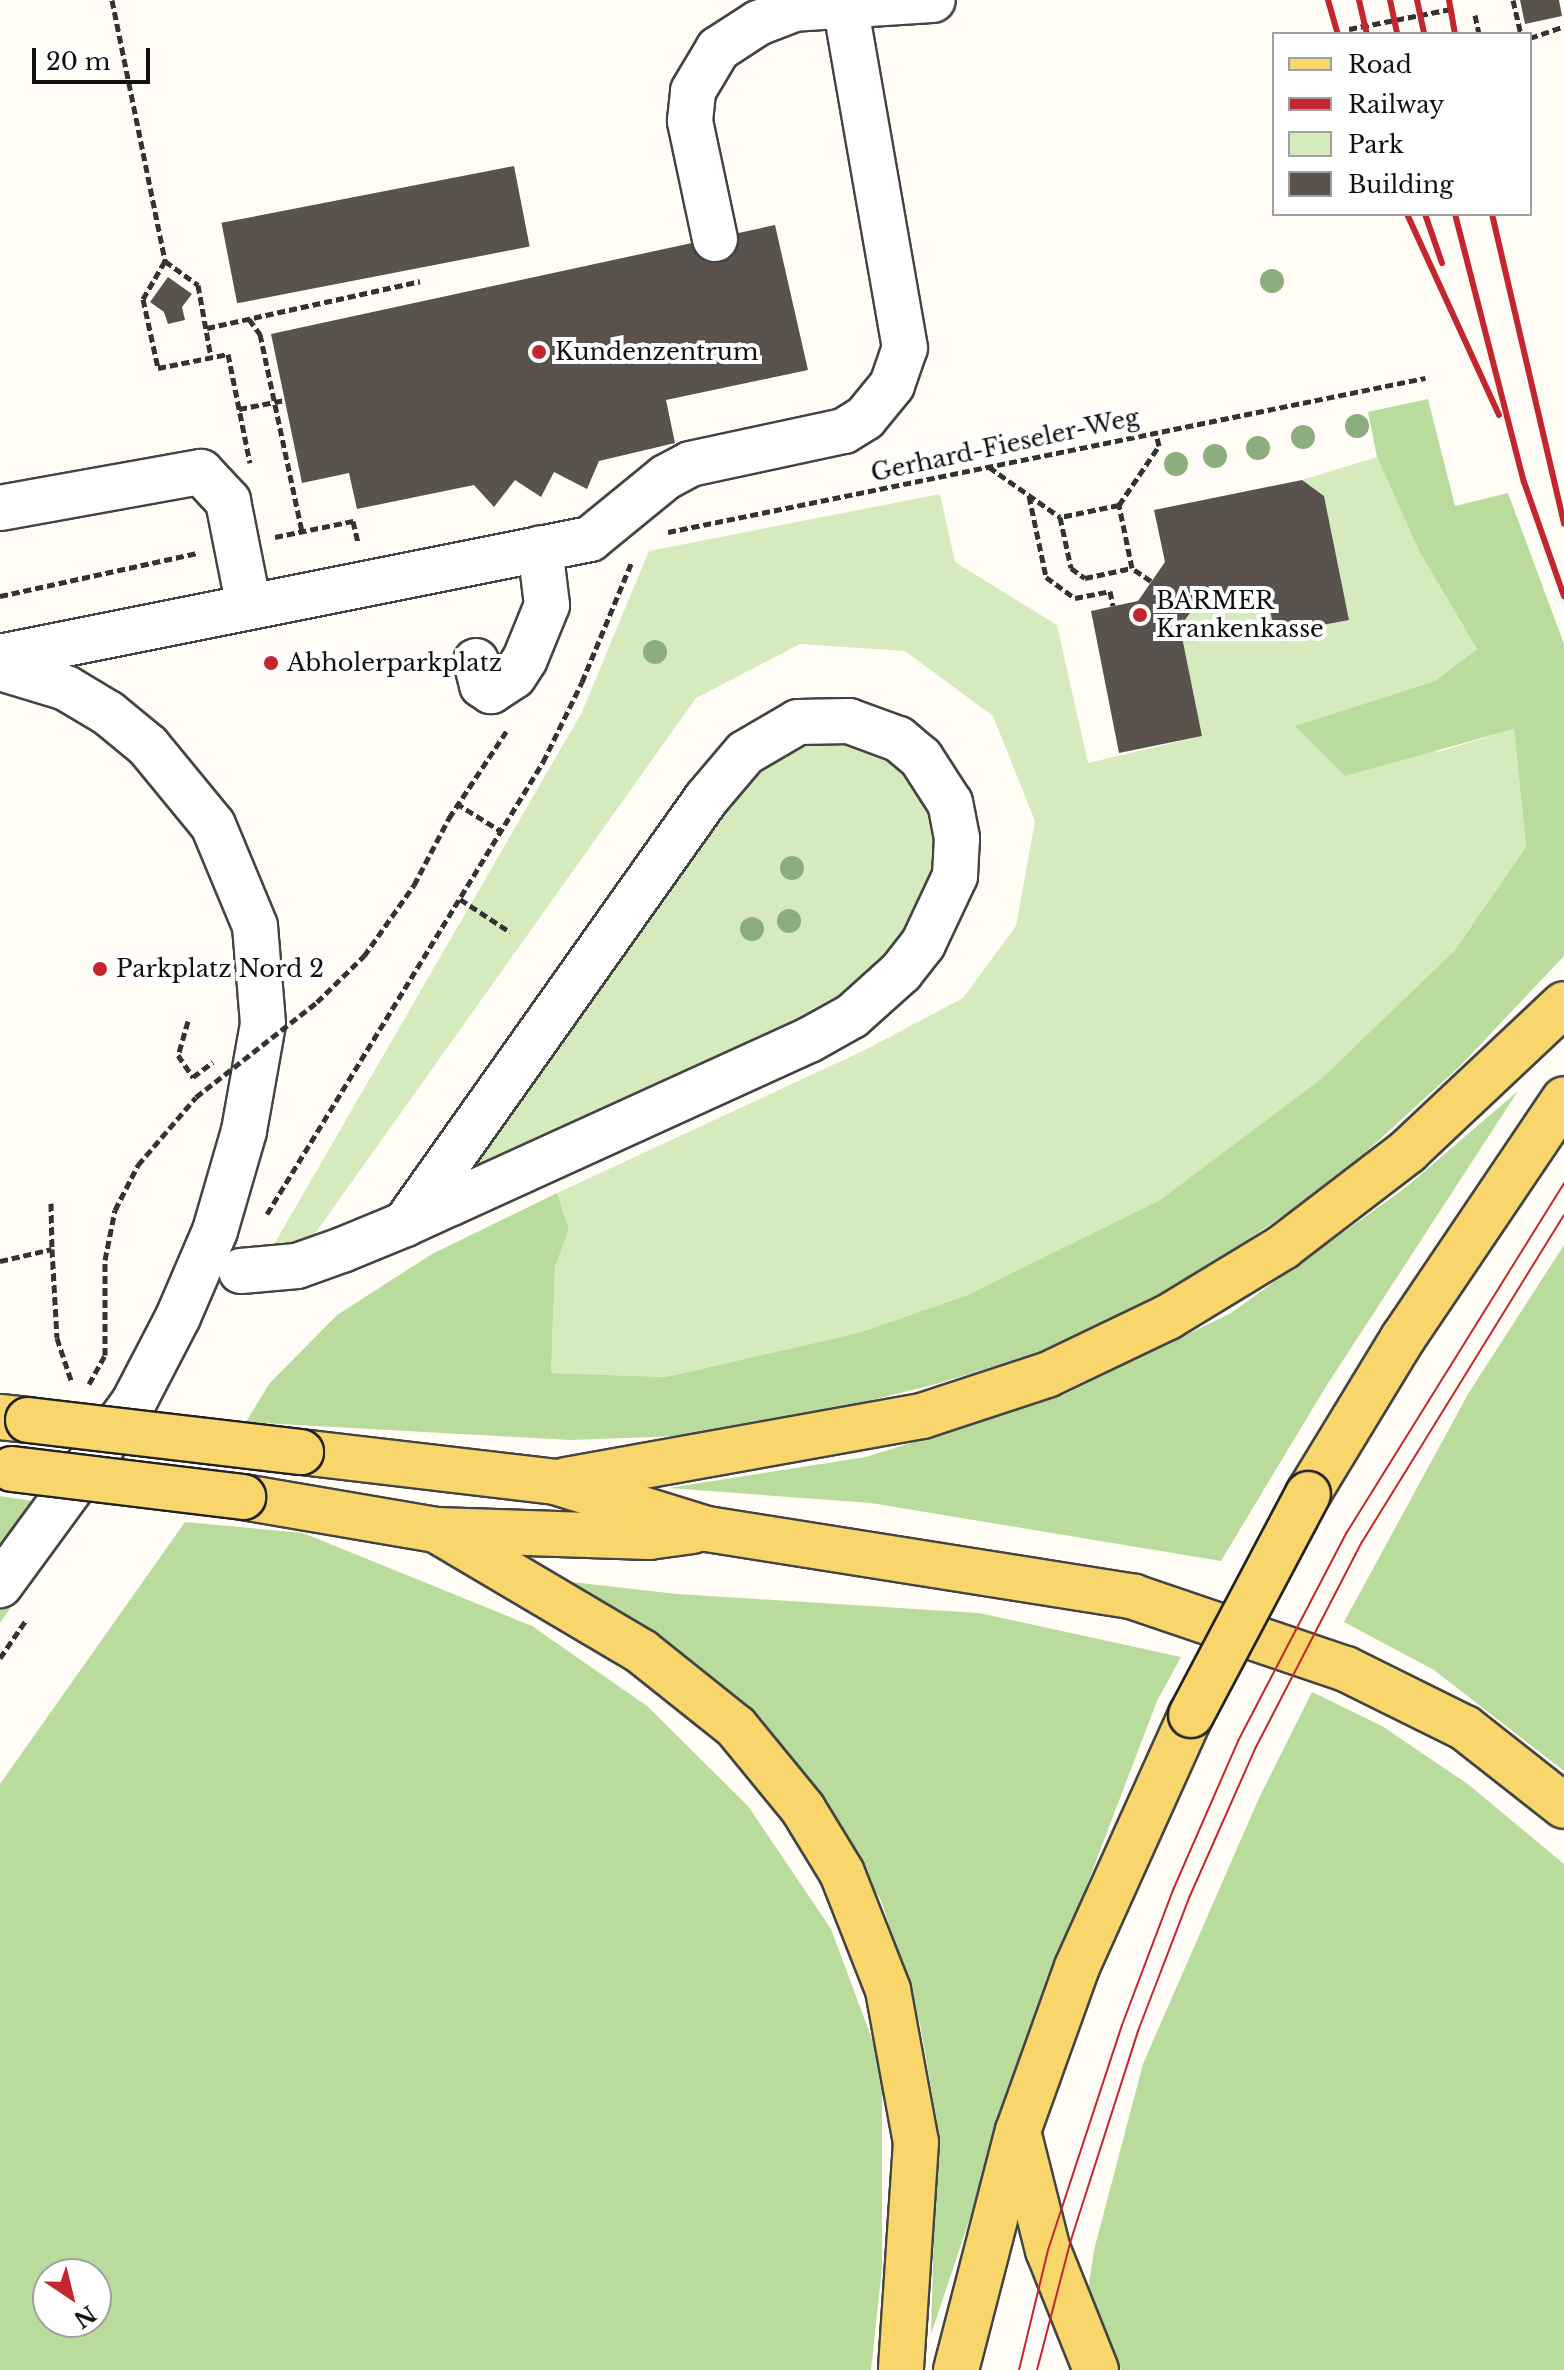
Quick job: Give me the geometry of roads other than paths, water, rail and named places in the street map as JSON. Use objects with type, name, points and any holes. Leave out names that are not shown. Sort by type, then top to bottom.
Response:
[{"type":"main road","points":[[555,1482],[922,1416],[1047,1375],[1168,1317],[1283,1247],[1408,1151],[1564,1004]]},
{"type":"main road","points":[[956,2370],[1018,2131],[1077,1967],[1191,1715],[1308,1494],[1403,1338],[1564,1099]]},
{"type":"main road","points":[[14,1419],[555,1482],[707,1529],[1060,1581],[1134,1597],[1282,1643],[1346,1669],[1465,1728],[1564,1806]]},
{"type":"main road","points":[[6,1468],[243,1497],[436,1530],[649,1537],[707,1529]]},
{"type":"main road","points":[[436,1530],[642,1652],[736,1727],[803,1809],[842,1873],[888,1990],[916,2142],[901,2370]]},
{"type":"main road","points":[[1018,2131],[1048,2250],[1096,2370]]},
{"type":"lane","points":[[715,239],[690,121],[693,91],[718,49],[758,23],[794,9],[844,3],[933,0]]},
{"type":"lane","points":[[0,657],[590,539],[666,477],[690,464],[844,431],[873,410],[892,385],[905,348],[902,316],[844,3]]},
{"type":"lane","points":[[0,508],[190,470],[212,479],[221,489],[249,607]]},
{"type":"lane","points":[[476,661],[482,685],[491,691],[514,676],[525,659],[547,605],[540,548]]},
{"type":"lane","points":[[0,668],[66,688],[108,713],[148,746],[213,825],[255,926],[263,1024],[244,1131],[224,1203],[178,1317],[134,1402],[18,1596]]},
{"type":"lane","points":[[241,1271],[297,1266],[405,1224],[809,1040],[877,996],[923,944],[955,876],[957,838],[950,803],[921,758],[878,729],[822,720],[779,730],[745,753],[706,799],[405,1224]]},
{"type":"tram line","points":[[1019,2370],[1048,2250],[1122,2025],[1173,1890],[1238,1741],[1347,1532],[1564,1183]]},
{"type":"tram line","points":[[1037,2370],[1070,2243],[1138,2031],[1189,1898],[1256,1747],[1362,1542],[1564,1215]]},
{"type":"railway","points":[[1328,0],[1337,32]]},
{"type":"railway","points":[[1359,0],[1367,32]]},
{"type":"railway","points":[[1390,0],[1397,32]]},
{"type":"railway","points":[[1417,0],[1424,32]]},
{"type":"railway","points":[[1449,0],[1455,32]]},
{"type":"railway","points":[[1408,216],[1499,415]]},
{"type":"railway","points":[[1426,216],[1442,263]]},
{"type":"railway","points":[[1456,216],[1524,482],[1564,596]]},
{"type":"railway","points":[[1492,216],[1564,524]]},
{"type":"place","name":"Kundenzentrum","points":[[539,352]]},
{"type":"place","name":"BARMER Krankenkasse","points":[[1140,615]]},
{"type":"place","name":"Abholerparkplatz","points":[[271,663]]},
{"type":"place","name":"Parkplatz Nord 2","points":[[100,969]]}]
